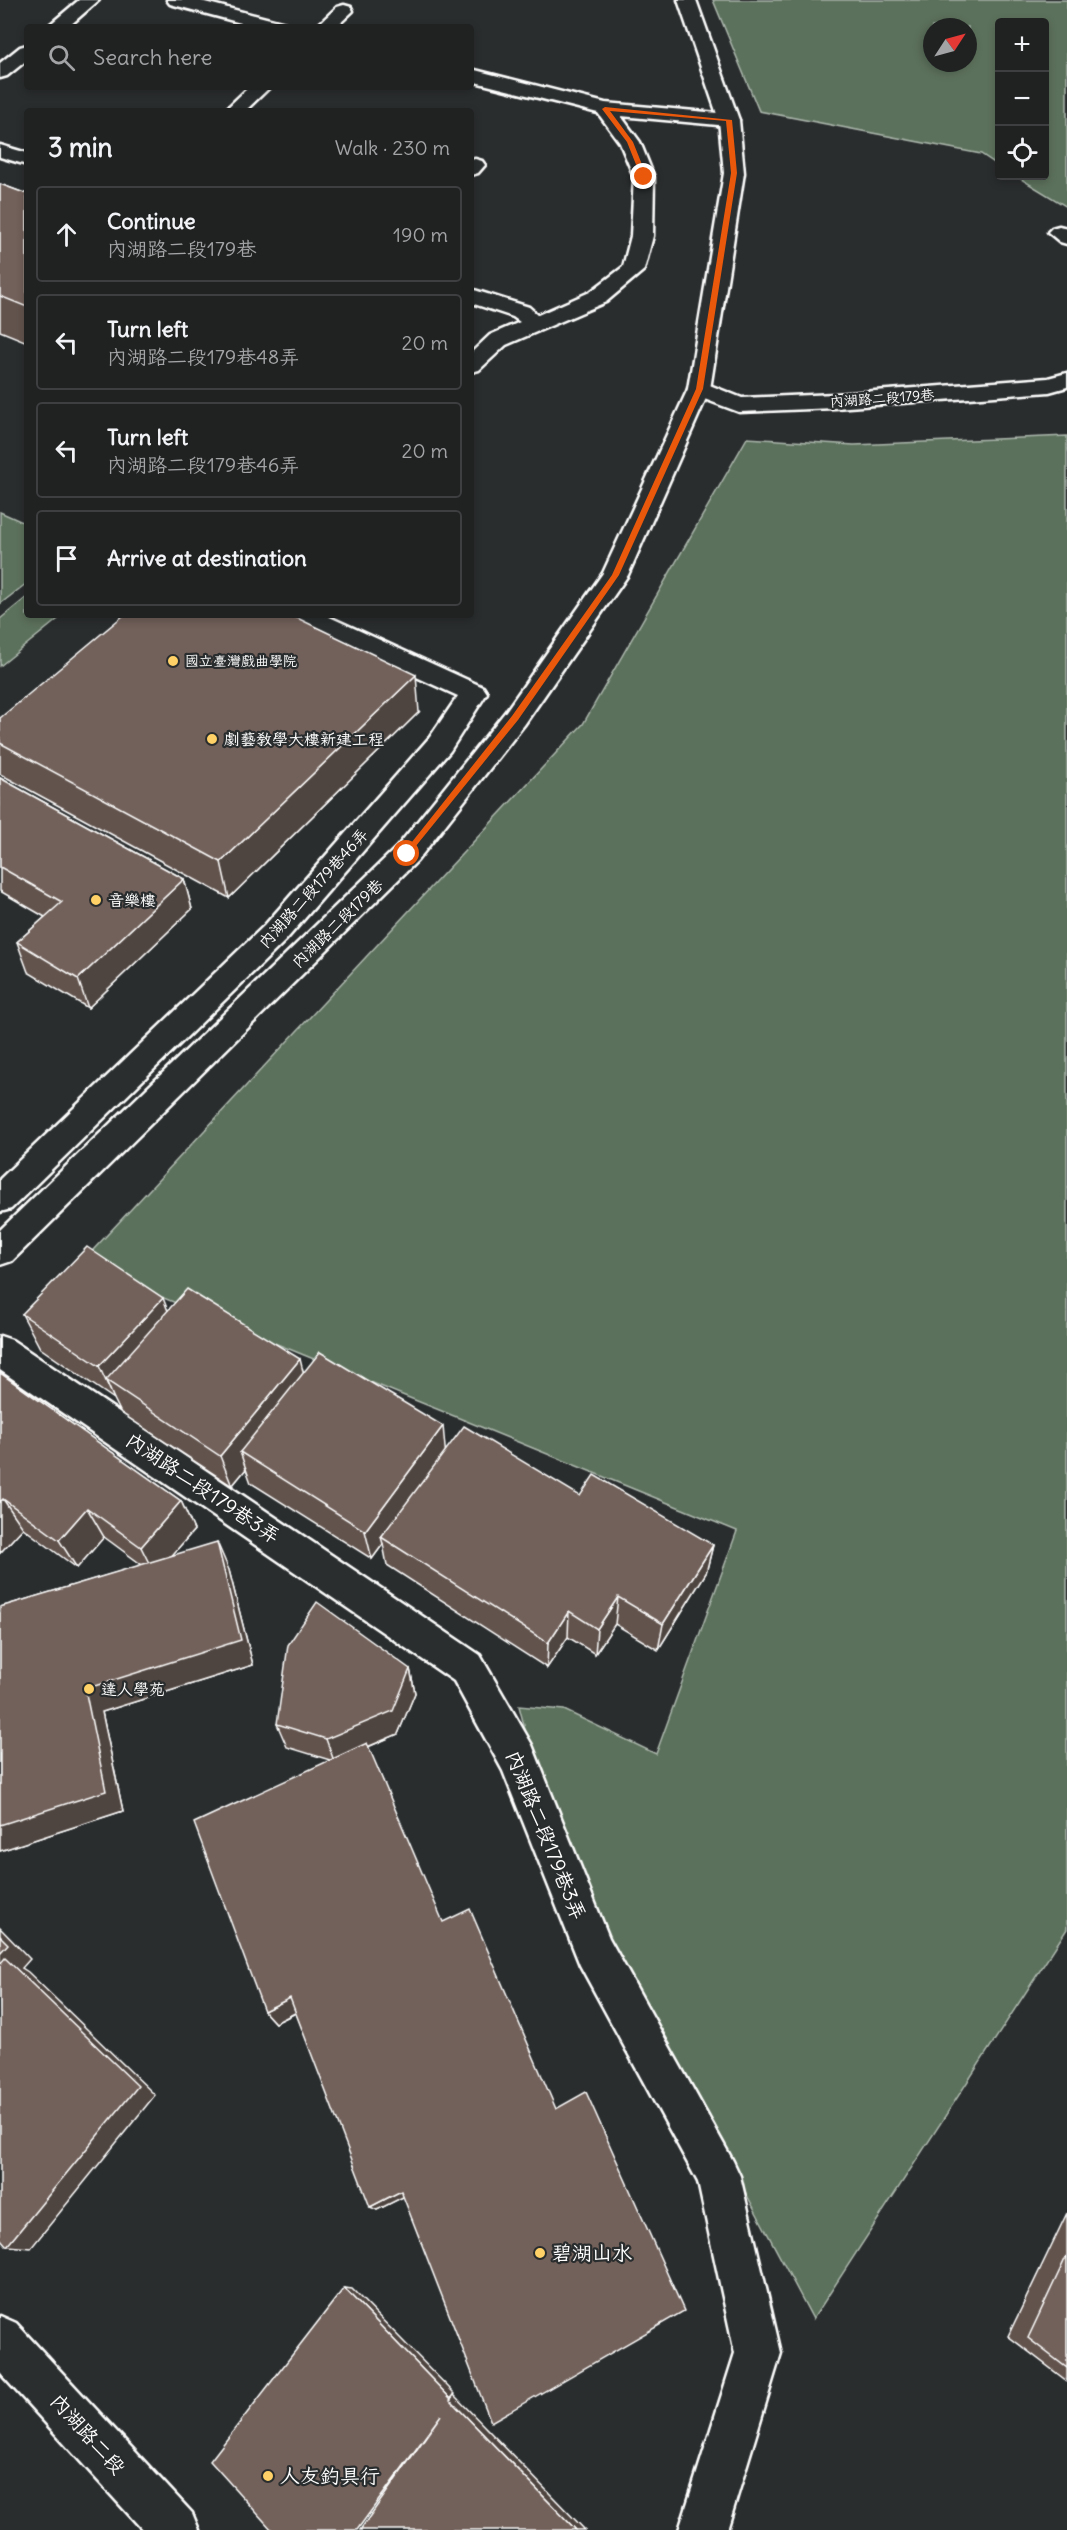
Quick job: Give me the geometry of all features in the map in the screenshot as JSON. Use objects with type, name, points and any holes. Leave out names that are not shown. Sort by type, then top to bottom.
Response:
[{"type":"street","points":[[60,24],[90,0]]},
{"type":"street","points":[[176,0],[267,24]]},
{"type":"street","name":"內湖路二段179巷","points":[[0,1251],[407,854],[515,718],[615,575],[699,389],[734,173],[729,120],[687,0]]},
{"type":"street","points":[[330,24],[344,12]]},
{"type":"street","points":[[0,72],[24,53]]},
{"type":"street","points":[[474,76],[605,109],[729,120]]},
{"type":"street","points":[[237,108],[257,90]]},
{"type":"street","points":[[474,362],[498,340],[598,297],[633,270],[642,236],[644,177],[630,142],[605,109]]},
{"type":"street","points":[[0,151],[24,158]]},
{"type":"street","points":[[474,297],[521,312],[536,324]]},
{"type":"street","name":"內湖路二段179巷","points":[[699,389],[739,405],[835,401],[1049,385],[1067,380]]},
{"type":"street","name":"內湖路二段179巷46弄","points":[[0,1200],[275,933],[440,744],[474,693],[310,618]]},
{"type":"street","name":"內湖路二段179巷3弄","points":[[0,1351],[467,1668],[518,1759],[594,1951],[718,2176],[758,2354],[703,2530]]},
{"type":"street","name":"內湖路二段","points":[[0,2339],[175,2530]]},
{"type":"green space","points":[[713,0],[1067,0],[1067,207],[1023,180],[1049,180],[1049,18],[995,18],[995,163],[981,154],[759,111]]},
{"type":"green space","points":[[1067,436],[1067,1929],[813,2319],[588,1897],[541,1792],[519,1706],[564,1710],[656,1754],[737,1531],[80,1264],[583,724],[747,438],[854,445]]},
{"type":"green space","points":[[0,512],[24,523],[24,585],[0,604]]},
{"type":"green space","points":[[24,599],[24,618],[59,618],[0,666],[0,619]]},
{"type":"building","points":[[0,184],[24,193],[24,306],[0,296]]},
{"type":"building","name":"劇藝教學大樓新建工程","points":[[120,618],[297,618],[416,675],[221,862],[0,743],[0,718]]},
{"type":"building","name":"音樂樓","points":[[0,778],[184,879],[78,979],[17,942],[62,902],[0,867]]},
{"type":"building","points":[[87,1247],[163,1298],[99,1366],[22,1314]]},
{"type":"building","points":[[187,1289],[300,1359],[220,1456],[106,1380]]},
{"type":"building","points":[[320,1352],[443,1426],[365,1531],[240,1452]]},
{"type":"building","points":[[0,1373],[181,1501],[141,1547],[87,1508],[59,1540],[3,1499],[0,1502]]},
{"type":"building","points":[[464,1426],[580,1496],[594,1475],[713,1545],[663,1624],[618,1597],[597,1629],[569,1611],[548,1643],[381,1537]]},
{"type":"building","name":"達人學苑","points":[[217,1542],[241,1640],[85,1689],[106,1791],[0,1825],[0,1607]]},
{"type":"building","points":[[317,1602],[410,1669],[393,1711],[326,1739],[277,1724],[288,1645]]},
{"type":"building","points":[[367,1743],[443,1922],[470,1909],[556,2109],[586,2092],[684,2311],[491,2422],[401,2191],[370,2207],[290,1998],[264,2011],[194,1823]]},
{"type":"building","points":[[0,1936],[8,1944],[0,1953]]},
{"type":"building","points":[[5,1958],[138,2086],[7,2246],[0,2238],[0,1964]]},
{"type":"building","points":[[1067,2255],[1067,2368],[1028,2338]]},
{"type":"building","points":[[344,2288],[576,2530],[360,2530],[441,2415],[357,2530],[272,2530],[210,2461]]},
{"type":"place","name":"國立臺灣戲曲學院","points":[[173,661]]},
{"type":"place","name":"劇藝教學大樓新建工程","points":[[212,739]]},
{"type":"place","name":"音樂樓","points":[[96,900]]},
{"type":"place","name":"達人學苑","points":[[89,1689]]},
{"type":"place","name":"碧湖山水","points":[[540,2253]]},
{"type":"place","name":"人友釣具行","points":[[268,2476]]},
{"type":"route","points":[[407,854],[515,718],[615,575],[699,389],[734,173],[729,120],[605,109],[630,142],[644,177]]}]
